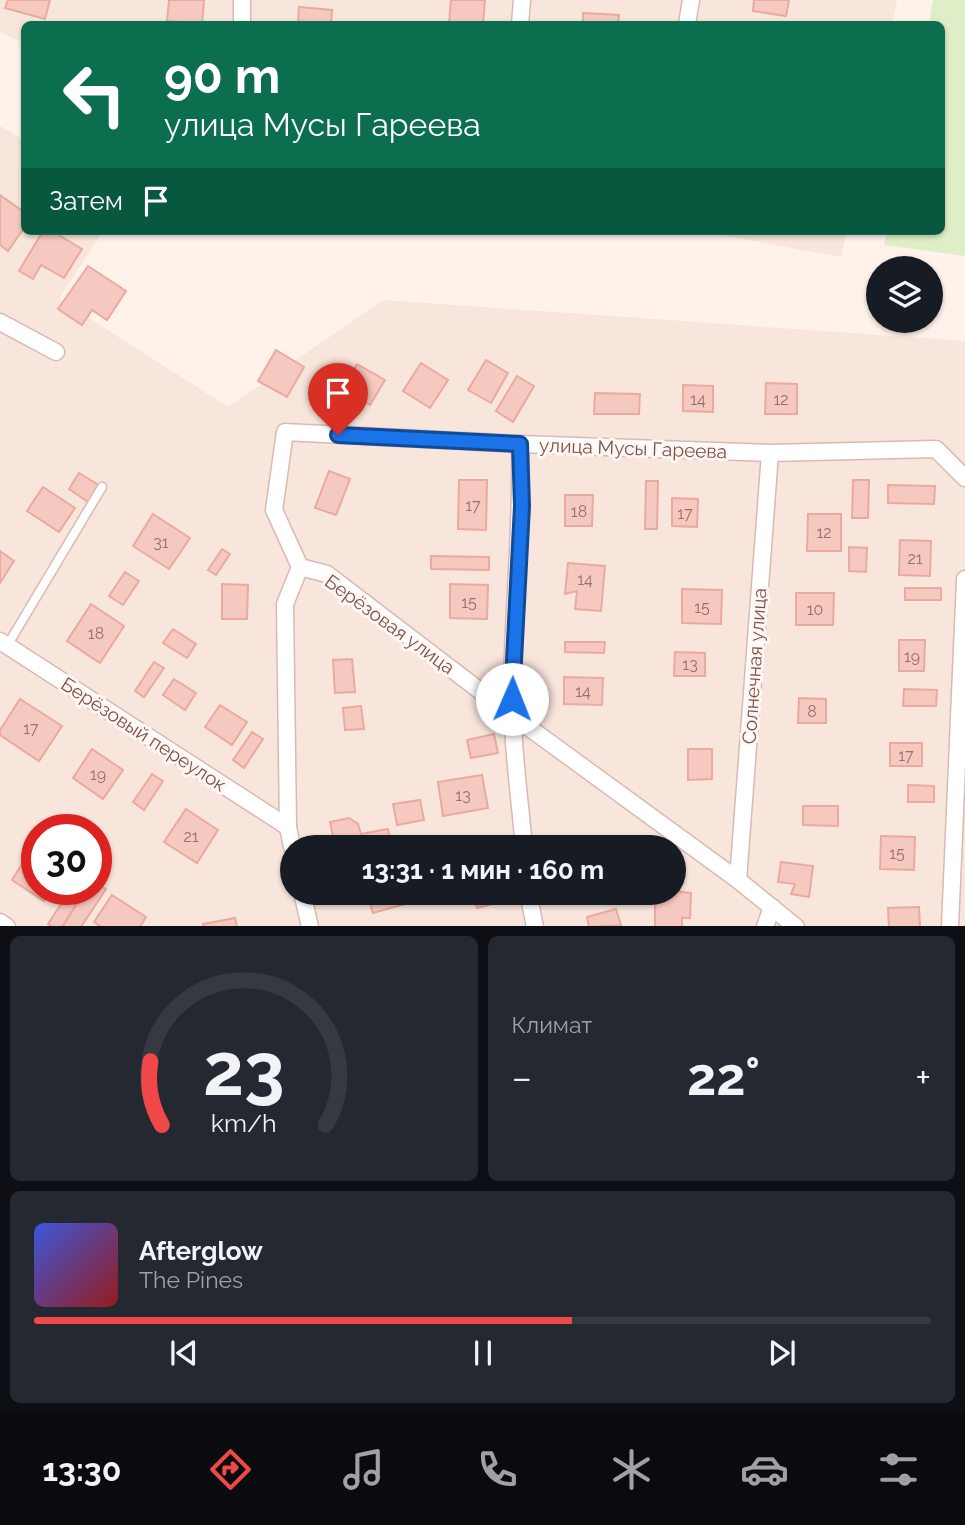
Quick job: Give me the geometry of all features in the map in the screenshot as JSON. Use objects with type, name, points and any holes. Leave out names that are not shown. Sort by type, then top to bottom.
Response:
[{"type":"street","points":[[242,0],[242,21]]},
{"type":"street","points":[[520,21],[522,0]]},
{"type":"street","points":[[688,21],[691,0]]},
{"type":"street","points":[[0,322],[56,352]]},
{"type":"street","name":"улица Мусы Гареева","points":[[274,510],[285,432],[770,453],[936,449],[965,478]]},
{"type":"street","points":[[520,444],[522,506],[512,681],[523,835]]},
{"type":"street","name":"Солнечная улица","points":[[738,880],[770,453]]},
{"type":"street","name":"Берёзовая улица","points":[[274,510],[300,567],[327,574],[796,926]]},
{"type":"street","points":[[290,835],[285,604],[300,567]]},
{"type":"street","points":[[950,926],[965,579]]},
{"type":"street","name":"Берёзовый переулок","points":[[4,643],[288,827]]},
{"type":"street","points":[[305,905],[310,926]]},
{"type":"street","points":[[531,905],[535,926]]},
{"type":"street","points":[[765,926],[772,907]]},
{"type":"street","points":[[0,922],[7,926]]},
{"type":"lane","points":[[4,643],[102,487]]},
{"type":"shaded area","points":[[0,0],[897,0],[893,21],[21,21],[21,42],[0,32]]},
{"type":"shaded area","points":[[0,126],[21,138],[21,235],[100,235],[59,299],[228,407],[383,300],[965,341],[965,926],[0,926]]},
{"type":"shaded area","points":[[722,235],[846,235],[841,257]]},
{"type":"green space","points":[[933,0],[965,0],[965,256],[884,245],[886,235],[945,235],[945,21],[930,21]]},
{"type":"building","points":[[8,0],[50,0],[45,19],[5,8]]},
{"type":"building","points":[[169,0],[204,0],[202,21],[167,21]]},
{"type":"building","points":[[451,0],[485,0],[483,21],[449,21]]},
{"type":"building","points":[[754,0],[789,0],[786,16],[753,11]]},
{"type":"building","points":[[299,7],[332,10],[331,21],[298,21]]},
{"type":"building","points":[[583,13],[619,15],[618,21],[583,21]]},
{"type":"building","points":[[0,195],[21,210],[21,232],[8,251],[0,245]]},
{"type":"building","points":[[41,235],[59,235],[82,249],[64,278],[41,265],[33,279],[19,271]]},
{"type":"building","points":[[88,266],[126,291],[107,320],[92,310],[82,325],[58,309]]},
{"type":"building","points":[[276,350],[304,367],[287,397],[258,381]]},
{"type":"building","points":[[486,360],[508,373],[491,403],[468,390]]},
{"type":"building","points":[[421,363],[448,380],[430,408],[403,391]]},
{"type":"building","points":[[357,364],[385,380],[370,405],[343,389]]},
{"type":"building","points":[[517,376],[534,386],[513,422],[496,411]]},
{"type":"building","points":[[766,383],[797,384],[797,414],[765,414]]},
{"type":"building","points":[[683,385],[713,386],[713,412],[683,411]]},
{"type":"building","points":[[595,393],[640,394],[639,414],[594,414]]},
{"type":"building","points":[[329,471],[350,479],[336,515],[315,508]]},
{"type":"building","points":[[79,473],[102,487],[91,504],[69,489]]},
{"type":"building","points":[[459,480],[487,480],[486,530],[458,529]]},
{"type":"building","points":[[853,480],[869,480],[868,518],[852,518]]},
{"type":"building","points":[[646,481],[658,481],[657,529],[645,529]]},
{"type":"building","points":[[888,485],[935,486],[934,504],[888,503]]},
{"type":"building","points":[[43,487],[75,508],[59,532],[27,511]]},
{"type":"building","points":[[565,495],[593,495],[592,526],[565,526]]},
{"type":"building","points":[[672,498],[698,499],[697,527],[672,526]]},
{"type":"building","points":[[153,514],[190,538],[169,569],[133,546]]},
{"type":"building","points":[[808,514],[841,514],[841,551],[807,551]]},
{"type":"building","points":[[900,540],[931,541],[930,576],[899,575]]},
{"type":"building","points":[[849,547],[867,548],[866,572],[849,571]]},
{"type":"building","points":[[222,549],[230,554],[216,575],[208,570]]},
{"type":"building","points":[[0,551],[14,561],[0,583]]},
{"type":"building","points":[[431,556],[489,557],[489,570],[431,569]]},
{"type":"building","points":[[568,563],[605,566],[601,611],[575,609],[577,591],[565,594]]},
{"type":"building","points":[[125,572],[139,581],[123,605],[109,596]]},
{"type":"building","points":[[222,584],[248,585],[247,619],[222,619]]},
{"type":"building","points":[[450,584],[488,585],[487,619],[450,618]]},
{"type":"building","points":[[905,588],[941,588],[941,600],[905,600]]},
{"type":"building","points":[[682,589],[722,590],[721,624],[682,623]]},
{"type":"building","points":[[796,593],[834,593],[833,625],[796,625]]},
{"type":"building","points":[[91,604],[124,626],[100,663],[67,641]]},
{"type":"building","points":[[173,629],[196,644],[187,658],[163,643]]},
{"type":"building","points":[[899,640],[925,640],[924,671],[899,671]]},
{"type":"building","points":[[565,642],[605,642],[604,653],[565,652]]},
{"type":"building","points":[[675,652],[705,653],[705,676],[674,676]]},
{"type":"building","points":[[352,659],[355,692],[335,693],[333,660]]},
{"type":"building","points":[[154,662],[164,668],[144,697],[135,691]]},
{"type":"building","points":[[564,677],[603,678],[602,705],[564,704]]},
{"type":"building","points":[[174,679],[196,693],[185,710],[163,695]]},
{"type":"building","points":[[904,689],[937,690],[936,706],[903,706]]},
{"type":"building","points":[[799,698],[826,699],[826,723],[798,723]]},
{"type":"building","points":[[20,699],[62,726],[39,761],[0,735],[0,730]]},
{"type":"building","points":[[220,705],[247,722],[232,745],[205,727]]},
{"type":"building","points":[[361,706],[364,729],[345,730],[343,708]]},
{"type":"building","points":[[252,732],[263,739],[244,768],[233,760]]},
{"type":"building","points":[[494,734],[498,753],[471,758],[467,740]]},
{"type":"building","points":[[890,743],[922,743],[922,766],[890,766]]},
{"type":"building","points":[[92,749],[123,770],[103,799],[73,778]]},
{"type":"building","points":[[688,749],[712,749],[712,779],[688,780]]},
{"type":"building","points":[[152,774],[163,781],[144,810],[133,802]]},
{"type":"building","points":[[482,775],[488,808],[443,816],[438,782]]},
{"type":"building","points":[[908,785],[934,786],[934,802],[908,802]]},
{"type":"building","points":[[420,800],[424,820],[397,825],[393,804]]},
{"type":"building","points":[[803,806],[838,806],[838,826],[803,825]]},
{"type":"building","points":[[186,809],[218,830],[197,863],[164,842]]},
{"type":"building","points":[[349,818],[358,824],[361,834],[388,829],[389,835],[333,835],[330,822]]},
{"type":"building","points":[[881,836],[915,837],[914,870],[880,869]]},
{"type":"building","points":[[781,862],[813,866],[809,897],[791,894],[795,884],[778,882]]},
{"type":"building","points":[[21,866],[21,886],[12,880]]},
{"type":"building","points":[[686,892],[691,893],[690,918],[682,918],[682,926],[655,926],[655,905],[686,905]]},
{"type":"building","points":[[112,895],[146,917],[141,926],[100,926],[94,922],[105,905],[112,905]]},
{"type":"building","points":[[60,905],[76,905],[63,926],[48,924]]},
{"type":"building","points":[[76,905],[95,905],[82,926],[63,926]]},
{"type":"building","points":[[371,905],[401,905],[373,913]]},
{"type":"building","points":[[919,907],[920,926],[889,926],[888,908]]},
{"type":"building","points":[[616,909],[621,925],[589,926],[587,917]]},
{"type":"building","points":[[235,918],[237,926],[203,926]]},
{"type":"route","points":[[338,435],[520,444],[522,506],[512,699]]}]
